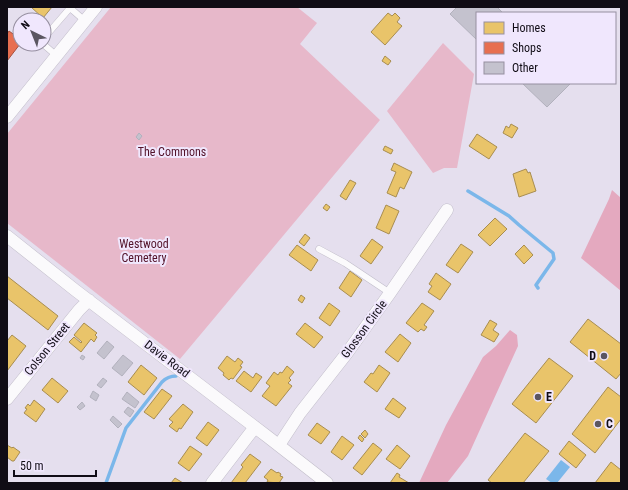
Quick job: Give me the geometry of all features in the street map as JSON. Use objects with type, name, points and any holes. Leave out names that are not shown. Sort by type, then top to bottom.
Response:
[{"type":"street","points":[[7,117],[96,7]]},
{"type":"street","name":"Glosson Circle","points":[[279,445],[300,413],[347,353],[390,293],[447,210]]},
{"type":"street","name":"Davie Road","points":[[7,236],[327,483]]},
{"type":"street","name":"Colson Street","points":[[7,399],[79,310],[89,300]]},
{"type":"street","points":[[212,483],[255,427]]},
{"type":"lane","points":[[52,28],[69,8],[85,22]]},
{"type":"lane","points":[[52,52],[57,56]]},
{"type":"lane","points":[[319,249],[344,263],[390,293]]},
{"type":"green space","name":"The Commons","points":[[111,7],[297,7],[317,23],[300,44],[380,120],[180,359],[7,223],[7,134]]},
{"type":"green space","points":[[443,43],[474,74],[457,168],[444,168],[433,173],[387,111]]},
{"type":"shaded area","points":[[612,190],[621,198],[621,291],[581,258]]},
{"type":"shaded area","points":[[510,330],[517,335],[518,346],[468,456],[447,483],[419,483],[446,425],[483,357],[496,346]]},
{"type":"water","points":[[561,460],[570,467],[557,483],[552,483],[546,479]]},
{"type":"building: Homes","points":[[31,7],[52,7],[48,12],[36,12]]},
{"type":"building: Homes","points":[[388,13],[392,16],[395,13],[400,18],[397,22],[402,26],[385,45],[371,32]]},
{"type":"building: Homes","points":[[385,56],[391,61],[388,65],[382,61]]},
{"type":"building: Homes","points":[[511,124],[518,128],[512,138],[503,133],[506,126],[509,128]]},
{"type":"building: Homes","points":[[477,134],[497,147],[489,159],[469,146]]},
{"type":"building: Homes","points":[[385,146],[393,150],[391,154],[383,150]]},
{"type":"building: Homes","points":[[394,163],[412,172],[404,189],[400,187],[396,197],[387,193],[396,172],[391,170]]},
{"type":"building: Homes","points":[[526,169],[528,173],[530,172],[536,191],[519,197],[513,174]]},
{"type":"building: Homes","points":[[350,180],[356,183],[346,200],[340,196]]},
{"type":"building: Homes","points":[[326,204],[330,207],[327,211],[323,208]]},
{"type":"building: Homes","points":[[386,205],[399,211],[389,234],[376,228]]},
{"type":"building: Homes","points":[[495,218],[507,229],[490,246],[478,235]]},
{"type":"building: Homes","points":[[305,234],[310,238],[304,246],[299,242]]},
{"type":"building: Homes","points":[[372,239],[383,247],[371,264],[360,256]]},
{"type":"building: Homes","points":[[461,244],[473,252],[458,273],[446,265]]},
{"type":"building: Homes","points":[[297,245],[318,260],[311,271],[289,255]]},
{"type":"building: Homes","points":[[524,245],[533,255],[524,264],[515,254]]},
{"type":"building: Homes","points":[[350,271],[362,280],[351,297],[339,288]]},
{"type":"building: Homes","points":[[436,273],[451,284],[440,300],[428,292],[432,286],[429,284]]},
{"type":"building: Homes","points":[[7,276],[58,316],[48,330],[7,298]]},
{"type":"building: Homes","points":[[301,295],[305,298],[302,303],[298,300]]},
{"type":"building: Homes","points":[[329,303],[340,311],[330,326],[319,318]]},
{"type":"building: Homes","points":[[422,303],[434,311],[424,325],[427,327],[424,331],[421,329],[418,332],[406,323]]},
{"type":"building: Homes","name":"D","points":[[588,319],[621,344],[621,373],[616,379],[570,342]]},
{"type":"building: Homes","points":[[490,320],[497,324],[493,330],[499,334],[494,342],[481,335]]},
{"type":"building: Homes","points":[[84,323],[97,333],[95,335],[97,337],[94,342],[91,339],[81,352],[69,342],[74,337],[81,343],[82,342],[74,335]]},
{"type":"building: Homes","points":[[305,323],[323,337],[314,348],[296,334]]},
{"type":"building: Homes","points":[[400,334],[411,343],[398,362],[385,352]]},
{"type":"building: Homes","points":[[12,335],[26,346],[7,371],[7,341]]},
{"type":"building: Homes","points":[[227,356],[235,362],[238,358],[243,362],[240,366],[242,367],[233,379],[231,378],[229,380],[218,368]]},
{"type":"building: Homes","name":"E","points":[[549,358],[573,376],[536,423],[512,404]]},
{"type":"building: Homes","points":[[141,365],[157,378],[144,395],[128,382]]},
{"type":"building: Homes","points":[[379,365],[390,373],[377,392],[364,382],[371,373],[373,374]]},
{"type":"building: Homes","points":[[287,366],[294,372],[289,378],[291,380],[288,383],[292,386],[276,406],[262,396],[270,386],[266,383],[274,372],[278,375],[280,372],[282,373]]},
{"type":"building: Homes","points":[[244,371],[253,378],[256,373],[262,377],[251,392],[236,381]]},
{"type":"building: Homes","points":[[52,378],[68,391],[58,403],[42,390]]},
{"type":"building: Homes","name":"C","points":[[608,387],[621,397],[621,419],[595,453],[572,434]]},
{"type":"building: Homes","points":[[162,389],[172,396],[154,419],[144,412]]},
{"type":"building: Homes","points":[[393,398],[406,408],[399,418],[385,409]]},
{"type":"building: Homes","points":[[34,400],[45,409],[36,422],[24,413],[28,404],[30,406]]},
{"type":"building: Homes","points":[[183,404],[193,412],[181,429],[179,428],[177,432],[169,426],[173,422],[169,419]]},
{"type":"building: Homes","points":[[208,422],[219,430],[207,446],[196,438]]},
{"type":"building: Homes","points":[[317,423],[330,432],[321,444],[308,435]]},
{"type":"building: Homes","points":[[365,430],[368,434],[365,438],[361,434]]},
{"type":"building: Homes","points":[[525,433],[549,451],[523,483],[492,483],[488,480]]},
{"type":"building: Homes","points":[[360,435],[364,439],[362,442],[358,438]]},
{"type":"building: Homes","points":[[342,436],[354,445],[342,460],[331,452]]},
{"type":"building: Homes","points":[[569,441],[586,455],[576,468],[559,454]]},
{"type":"building: Homes","points":[[373,443],[382,450],[362,475],[353,468]]},
{"type":"building: Homes","points":[[7,445],[20,452],[14,461],[7,457]]},
{"type":"building: Homes","points":[[397,445],[410,456],[400,469],[386,459]]},
{"type":"building: Homes","points":[[190,446],[202,454],[189,471],[178,463]]},
{"type":"building: Homes","points":[[250,454],[261,462],[245,483],[231,483],[243,467],[241,465]]},
{"type":"building: Homes","points":[[611,462],[621,470],[621,483],[595,483]]},
{"type":"building: Homes","points":[[271,469],[281,474],[280,476],[283,477],[279,483],[267,482],[268,480],[264,477]]},
{"type":"building: Homes","points":[[397,473],[400,475],[399,477],[409,483],[390,483]]},
{"type":"building: Homes","points":[[175,478],[183,483],[171,483]]},
{"type":"building: Shops","points":[[9,31],[12,33],[12,52],[14,52],[7,61],[7,34]]},
{"type":"building: Other","points":[[457,7],[497,7],[502,12],[476,12],[476,39],[450,14]]},
{"type":"building: Other","points":[[523,84],[570,84],[547,107]]},
{"type":"building: Other","points":[[139,133],[142,136],[139,140],[136,137]]},
{"type":"building: Other","points":[[107,341],[114,347],[104,359],[97,353]]},
{"type":"building: Other","points":[[82,355],[85,357],[83,360],[80,358]]},
{"type":"building: Other","points":[[123,355],[133,363],[122,376],[112,368]]},
{"type":"building: Other","points":[[103,378],[107,381],[101,388],[97,385]]},
{"type":"building: Other","points":[[93,391],[99,395],[96,401],[90,397]]},
{"type":"building: Other","points":[[127,392],[139,402],[135,408],[122,399]]},
{"type":"building: Other","points":[[82,402],[85,406],[80,410],[77,407]]},
{"type":"building: Other","points":[[128,407],[134,411],[130,417],[124,412]]},
{"type":"building: Other","points":[[113,416],[122,424],[118,428],[110,420]]},
{"type":"waterway","points":[[468,191],[509,216],[553,253],[554,259],[536,285],[538,288]]},
{"type":"waterway","points":[[106,483],[126,428],[162,382],[165,379],[176,376]]},
{"type":"place","name":"D","points":[[604,356]]},
{"type":"place","name":"E","points":[[538,397]]},
{"type":"place","name":"C","points":[[598,424]]},
{"type":"park label","name":"Westwood Cemetery","points":[[144,251]]}]
